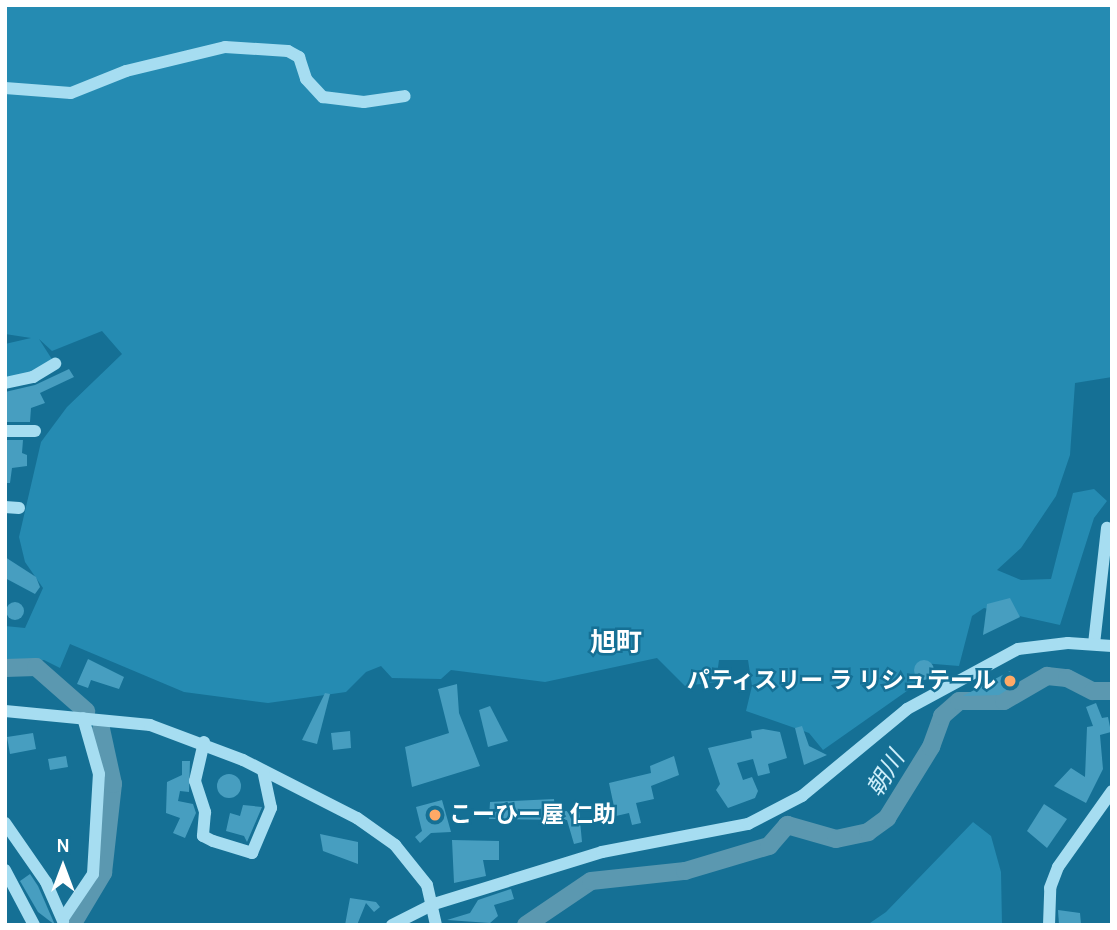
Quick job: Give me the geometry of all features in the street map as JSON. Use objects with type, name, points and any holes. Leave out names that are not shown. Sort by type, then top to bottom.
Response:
[{"type":"street","points":[[5,88],[71,93],[126,71],[225,47],[289,51],[299,57],[306,79],[323,97],[364,102],[405,96]]},
{"type":"street","points":[[5,383],[33,377],[55,364]]},
{"type":"street","points":[[5,430],[35,431]]},
{"type":"street","points":[[5,507],[19,508]]},
{"type":"street","points":[[1094,644],[1107,575],[1107,528]]},
{"type":"street","points":[[392,925],[434,904],[602,852],[748,824],[802,796],[907,709],[1018,649],[1094,644],[1112,646]]},
{"type":"street","points":[[5,711],[150,725],[204,742],[263,771],[384,836],[418,870],[434,904],[436,925]]},
{"type":"street","points":[[5,823],[63,921],[93,874],[99,774],[83,718]]},
{"type":"street","points":[[204,742],[195,780],[205,812],[203,835],[213,841],[252,853],[271,808],[263,771]]},
{"type":"street","points":[[1049,925],[1050,888],[1058,867],[1112,791]]},
{"type":"street","points":[[5,870],[34,925]]},
{"type":"shaded area","points":[[5,5],[1112,5],[1112,377],[1075,383],[1070,455],[1056,496],[1021,548],[997,570],[1021,580],[1051,579],[1073,493],[1094,489],[1107,501],[1094,518],[1060,625],[984,608],[972,616],[959,666],[922,663],[914,686],[823,750],[809,733],[746,711],[752,686],[748,660],[719,660],[716,682],[685,686],[657,658],[545,682],[451,670],[441,679],[392,678],[381,666],[366,672],[346,692],[268,703],[184,692],[70,644],[60,668],[44,660],[5,659],[5,626],[25,628],[43,588],[25,562],[19,537],[41,442],[67,407],[122,354],[102,331],[52,351],[39,339],[55,364],[5,382],[5,344],[31,338],[5,334]]},
{"type":"shaded area","points":[[973,822],[991,836],[1001,872],[1002,925],[867,925],[886,912]]},
{"type":"building","points":[[69,369],[74,377],[40,393],[45,403],[31,408],[30,422],[7,422],[5,392],[35,385]]},
{"type":"building","points":[[5,440],[23,440],[22,453],[27,455],[27,466],[12,468],[10,483],[5,483]]},
{"type":"building","points":[[5,557],[36,577],[40,587],[35,594],[5,578]]},
{"type":"building","points":[[1010,598],[1020,617],[983,635],[987,604]]},
{"type":"building","points":[[15,602],[21,605],[24,611],[21,617],[15,620],[9,617],[6,611],[9,605]]},
{"type":"building","points":[[88,659],[124,677],[119,689],[91,680],[88,688],[77,684]]},
{"type":"building","points":[[924,660],[931,663],[934,670],[931,677],[924,680],[917,677],[914,670],[917,663]]},
{"type":"building","points":[[1010,671],[1019,682],[999,695],[963,696]]},
{"type":"building","points":[[457,684],[459,713],[480,766],[412,787],[405,747],[449,733],[438,689]]},
{"type":"building","points":[[325,693],[330,694],[317,744],[302,740]]},
{"type":"building","points":[[1096,703],[1102,718],[1108,717],[1111,732],[1100,735],[1103,769],[1086,803],[1054,786],[1071,768],[1085,777],[1087,727],[1093,726],[1086,707]]},
{"type":"building","points":[[490,706],[508,741],[488,747],[479,710]]},
{"type":"building","points":[[802,726],[809,746],[827,755],[804,765],[795,728]]},
{"type":"building","points":[[763,729],[780,732],[787,758],[768,764],[770,773],[758,776],[753,759],[737,763],[743,780],[752,777],[758,791],[755,798],[728,808],[716,790],[720,784],[708,748],[752,738],[751,731]]},
{"type":"building","points":[[350,731],[351,748],[333,750],[331,733]]},
{"type":"building","points":[[33,733],[36,749],[10,754],[7,737]]},
{"type":"building","points":[[66,756],[68,767],[50,770],[48,759]]},
{"type":"building","points":[[674,756],[679,775],[651,786],[654,799],[636,803],[641,823],[632,825],[629,813],[616,816],[609,783],[651,773],[650,766]]},
{"type":"building","points":[[182,761],[190,761],[189,792],[180,791],[178,801],[193,804],[196,813],[185,838],[173,833],[180,818],[166,813],[167,782],[182,775]]},
{"type":"building","points":[[229,774],[237,778],[241,786],[237,794],[229,798],[221,794],[217,786],[221,778]]},
{"type":"building","points":[[554,799],[555,812],[579,810],[582,842],[574,844],[567,820],[489,819],[490,802]]},
{"type":"building","name":"こーひー屋 仁助","points":[[442,800],[451,832],[431,833],[420,843],[415,837],[422,831],[416,807]]},
{"type":"building","points":[[1044,804],[1067,819],[1047,848],[1027,831]]},
{"type":"building","points":[[243,805],[262,807],[247,842],[244,836],[226,831],[230,813],[240,816]]},
{"type":"building","points":[[320,834],[358,842],[358,864],[323,851]]},
{"type":"building","points":[[452,840],[499,841],[499,860],[483,860],[486,876],[454,883]]},
{"type":"building","points":[[30,874],[55,925],[38,912],[20,881]]},
{"type":"building","points":[[511,889],[514,899],[494,905],[498,916],[490,923],[447,920],[470,913],[478,900]]},
{"type":"building","points":[[350,898],[376,902],[380,907],[374,912],[366,903],[357,925],[345,925]]},
{"type":"building","points":[[1058,910],[1080,913],[1081,924],[1059,925]]},
{"type":"waterway","points":[[5,668],[36,667],[86,711]]},
{"type":"waterway","name":"朝川","points":[[526,925],[591,881],[685,871],[769,846],[787,825],[836,839],[868,832],[887,818],[931,747],[942,716],[959,701],[1004,701],[1047,676],[1067,678],[1093,691],[1112,691]]},
{"type":"waterway","points":[[72,925],[103,873],[113,784],[101,729]]},
{"type":"place","name":"パティスリー ラ リシュテール","points":[[1010,681]]},
{"type":"place","name":"こーひー屋 仁助","points":[[435,815]]},
{"type":"district","name":"旭町","points":[[616,643]]}]
